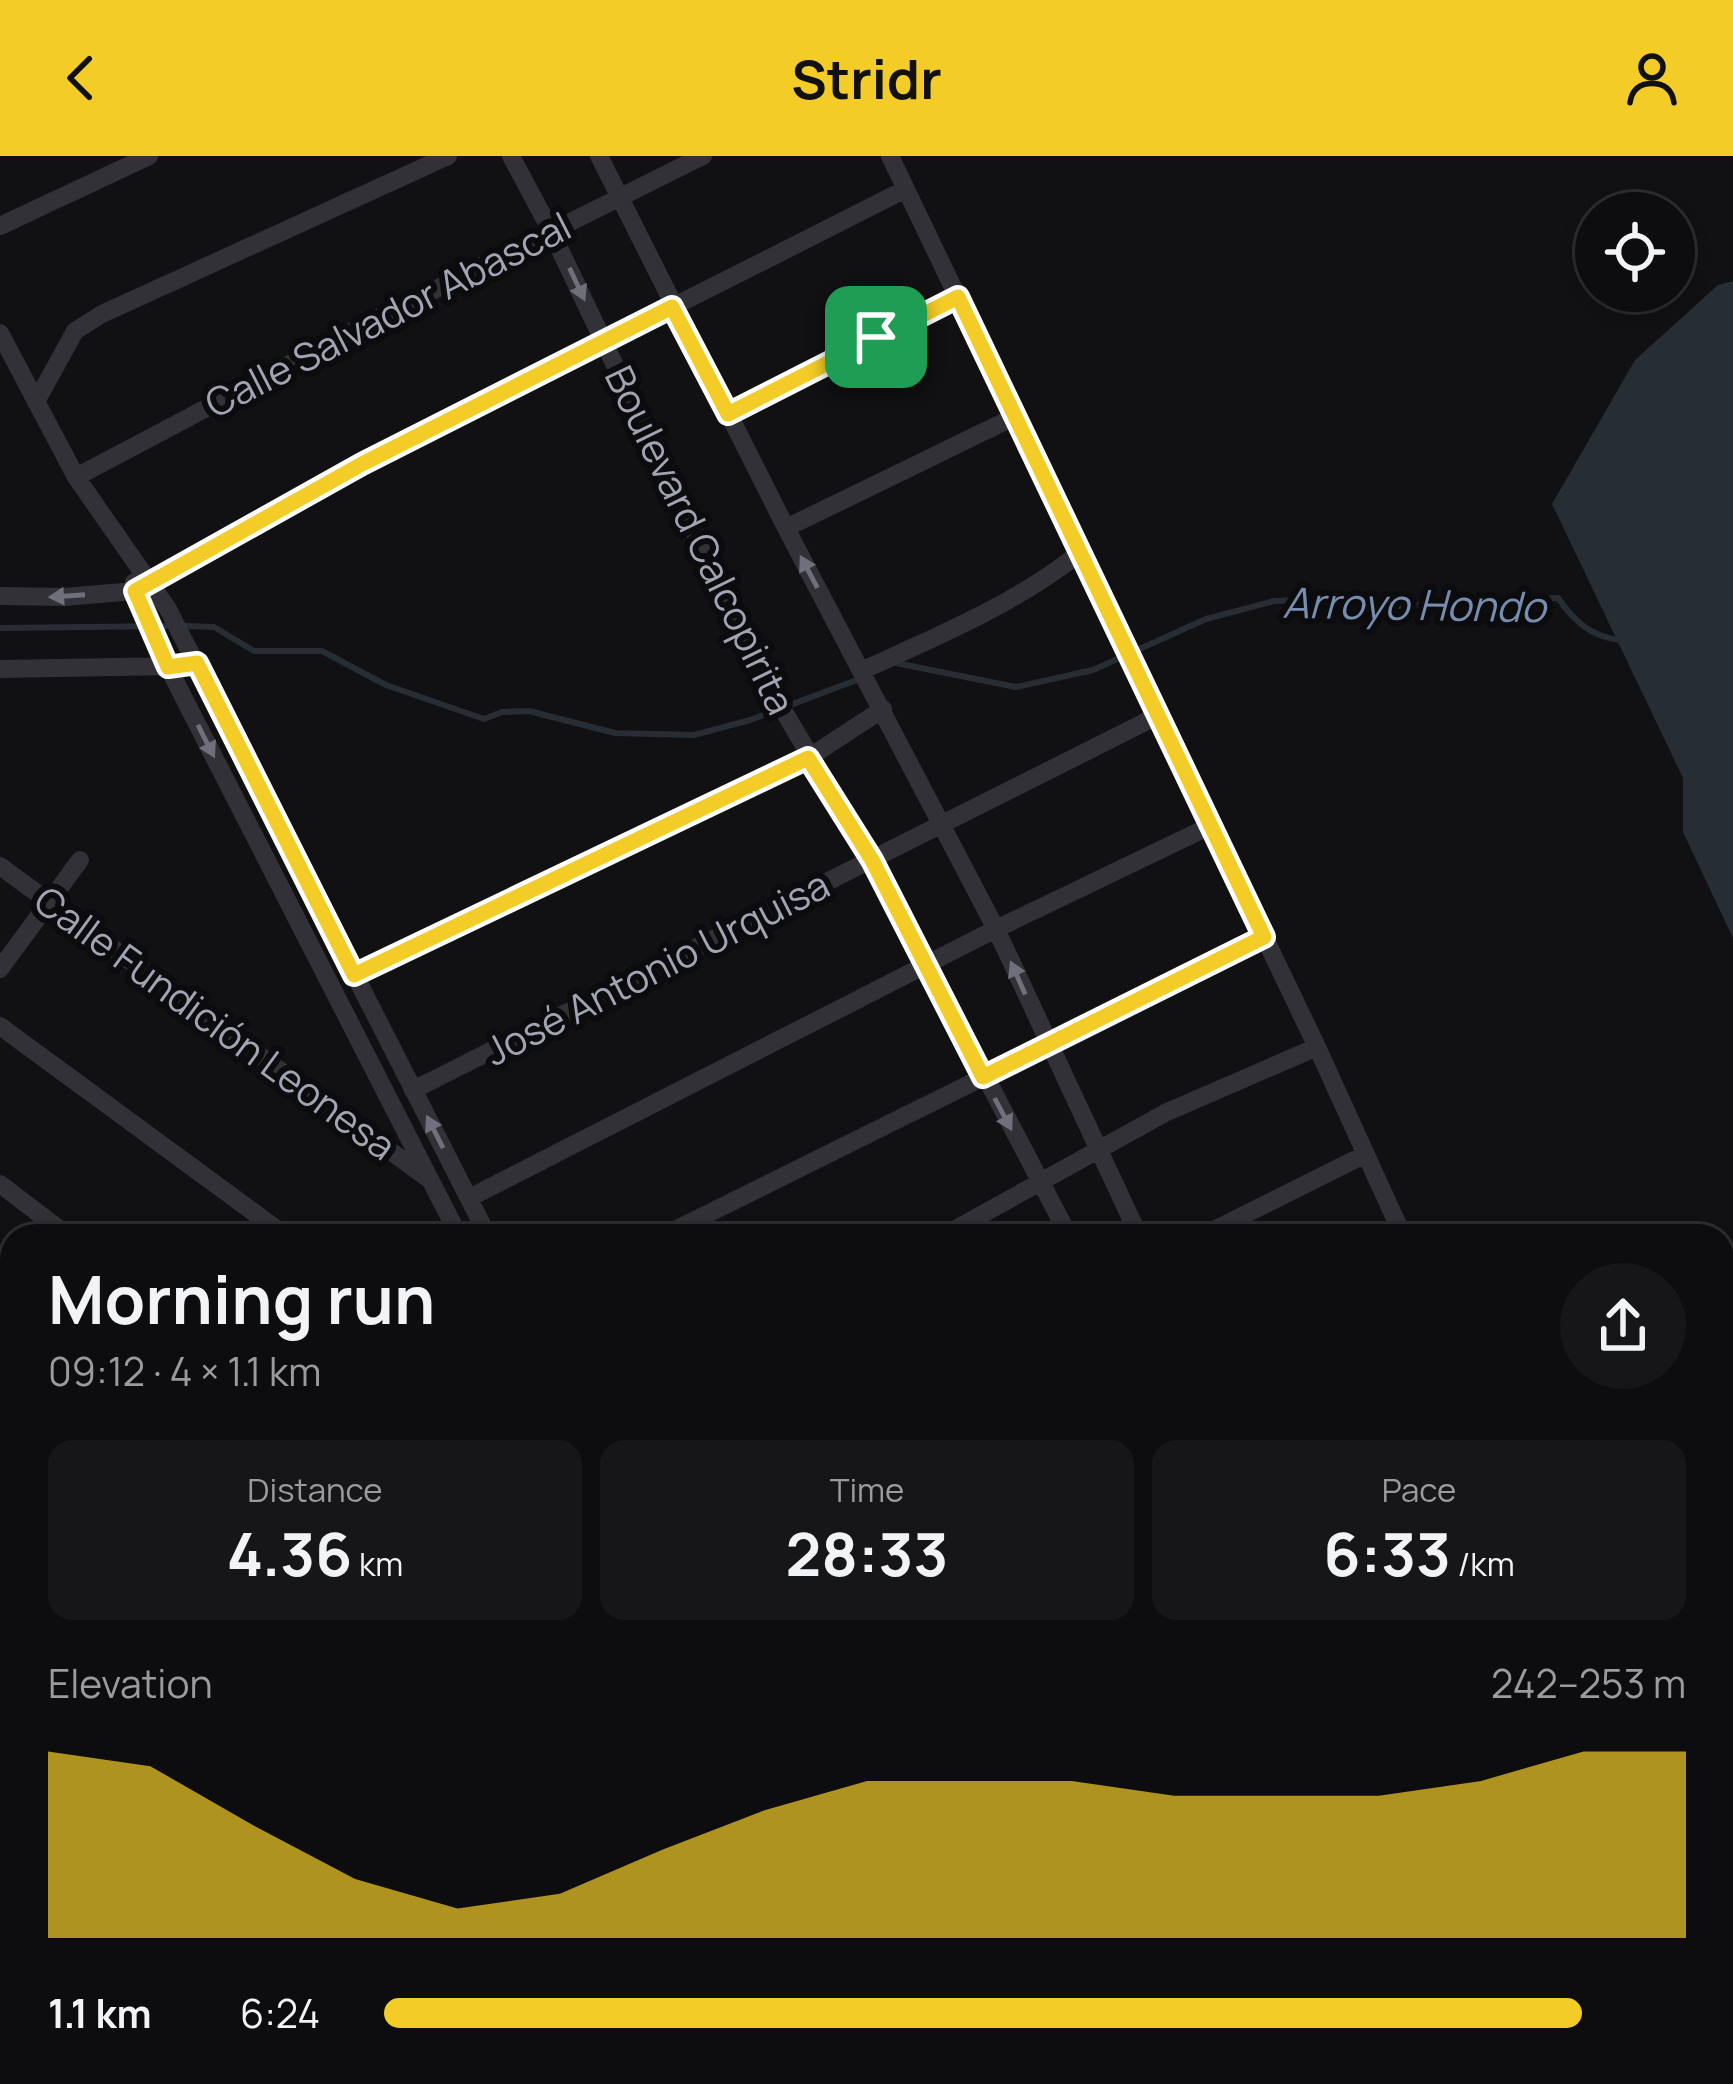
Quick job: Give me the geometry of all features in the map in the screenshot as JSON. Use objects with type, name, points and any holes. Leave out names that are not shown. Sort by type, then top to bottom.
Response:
[{"type":"street","points":[[0,226],[149,156]]},
{"type":"street","points":[[36,402],[75,331],[102,314],[448,156]]},
{"type":"street","name":"Boulevard Calcopirita","points":[[511,156],[764,678],[872,860],[1062,1224]]},
{"type":"street","name":"Boulevard Calcopirita","points":[[598,156],[996,929],[1133,1224]]},
{"type":"street","name":"Calle Salvador Abascal","points":[[76,477],[359,327],[703,156]]},
{"type":"street","points":[[890,156],[1082,551],[1398,1224]]},
{"type":"street","points":[[0,596],[64,597],[144,588],[236,532],[603,339],[906,189]]},
{"type":"street","points":[[728,414],[958,297]]},
{"type":"street","points":[[0,333],[76,477],[144,588],[168,609],[482,1224]]},
{"type":"street","points":[[786,528],[1016,416]]},
{"type":"street","points":[[354,975],[808,758],[871,687],[1050,576],[1082,551]]},
{"type":"street","points":[[144,588],[144,612],[168,667],[453,1224]]},
{"type":"street","points":[[0,669],[197,663]]},
{"type":"street","name":"José Antonio Urquisa","points":[[413,1090],[1157,716]]},
{"type":"street","points":[[469,1198],[996,929],[1210,826]]},
{"type":"street","points":[[0,969],[80,860]]},
{"type":"street","name":"Calle Fundición Leonesa","points":[[0,866],[430,1179]]},
{"type":"street","points":[[687,1224],[1264,937]]},
{"type":"street","points":[[0,1026],[270,1224]]},
{"type":"street","points":[[964,1224],[1165,1113],[1317,1047]]},
{"type":"street","points":[[1226,1224],[1366,1154]]},
{"type":"street","points":[[0,1184],[52,1224]]},
{"type":"shaded area","points":[[1733,281],[1733,938],[1683,832],[1683,778],[1552,504],[1635,360],[1688,312],[1695,312],[1695,306],[1718,285]]},
{"type":"waterway","name":"Arroyo Hondo","points":[[896,663],[1016,687],[1093,670],[1206,619],[1274,601],[1325,599],[1402,606],[1558,598],[1585,627],[1622,640]]},
{"type":"waterway","name":"Arroyo Hondo","points":[[0,628],[170,626]]},
{"type":"waterway","name":"Arroyo Hondo","points":[[184,626],[214,627],[254,651],[322,651],[386,685],[484,719],[502,712],[529,711],[615,733],[694,735],[750,720],[862,678]]},
{"type":"route","points":[[958,297],[1264,937],[983,1077],[872,860],[808,758],[354,975],[197,663],[168,667],[135,591],[362,464],[672,307],[728,414],[876,337],[958,297]]}]
